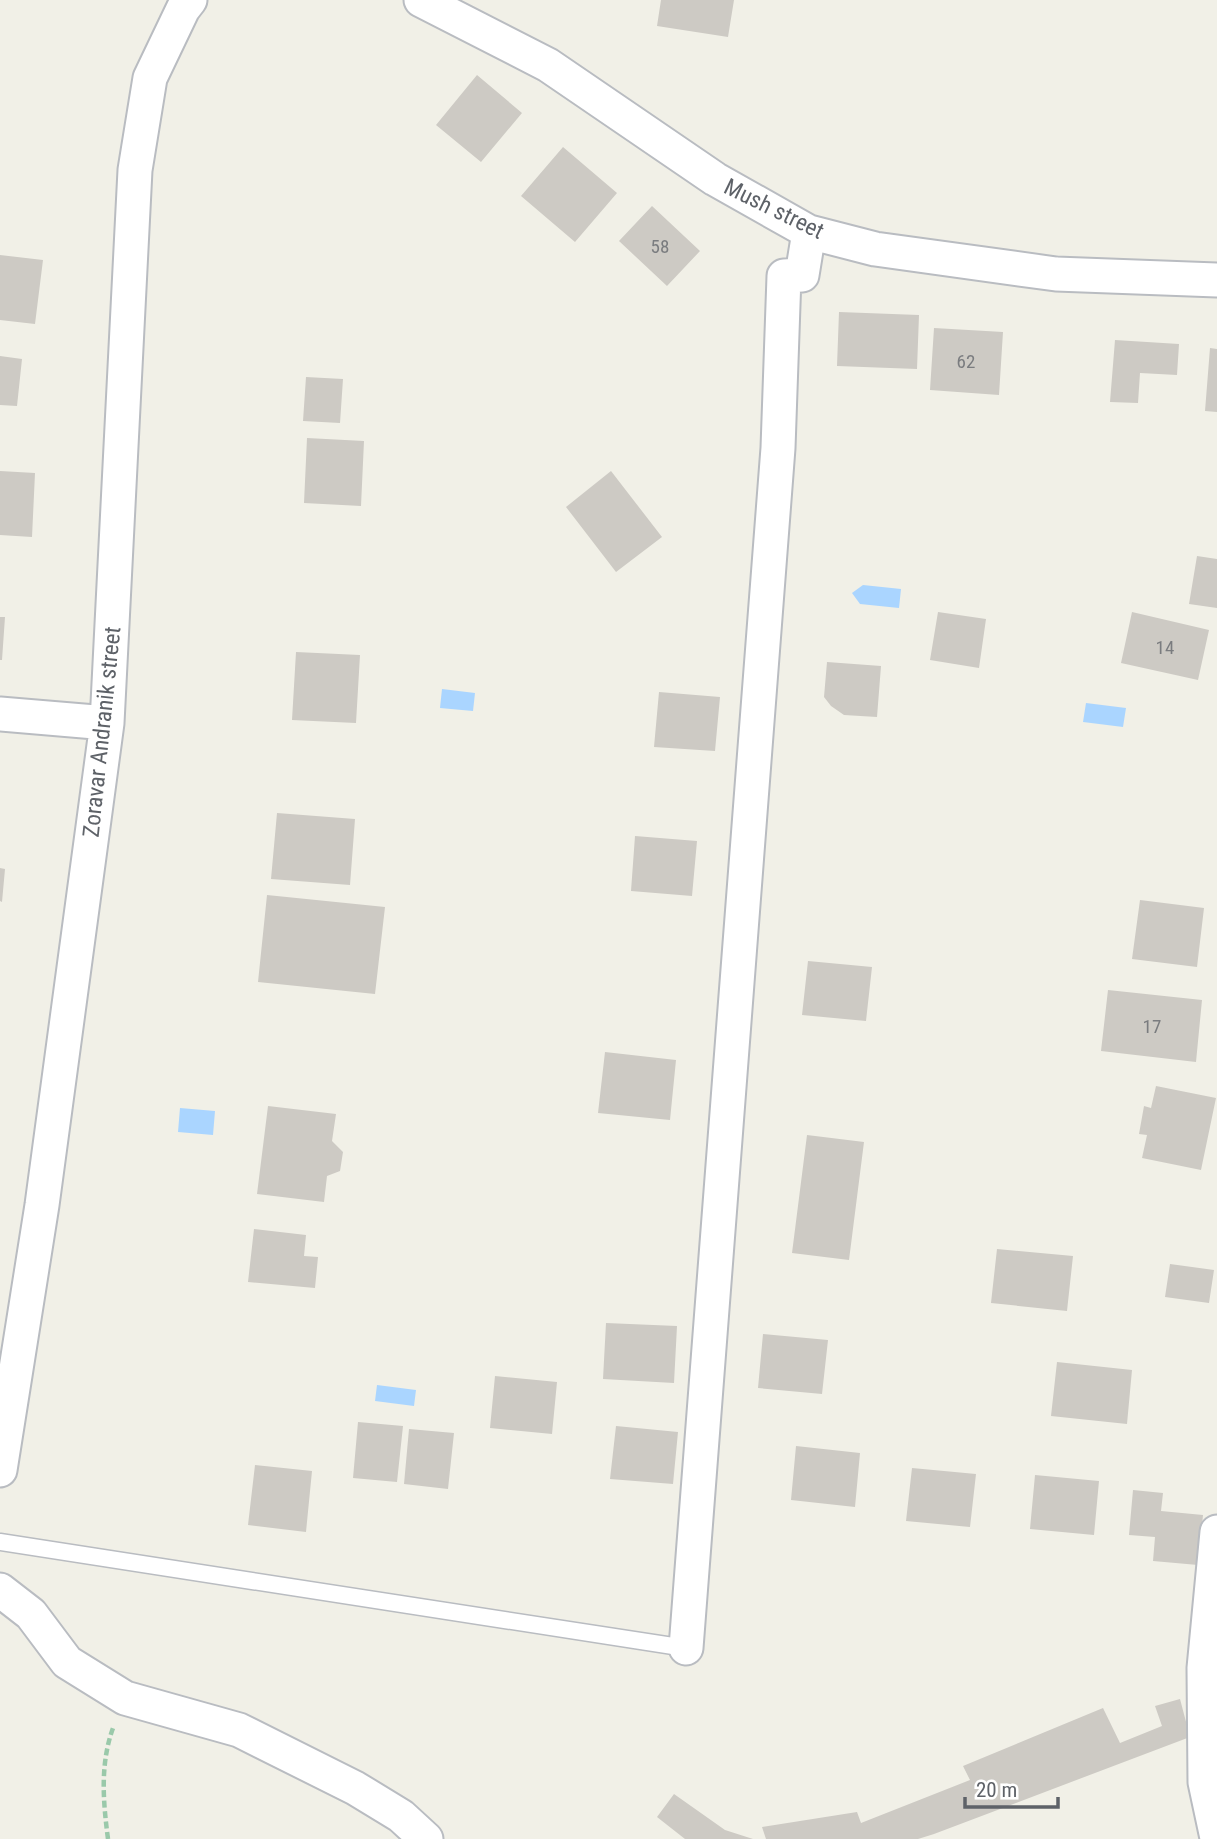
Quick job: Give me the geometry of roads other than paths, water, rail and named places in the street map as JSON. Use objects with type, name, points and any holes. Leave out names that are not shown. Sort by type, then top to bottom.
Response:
[{"type":"street","name":"Zoravar Andranik street","points":[[0,1470],[42,1206],[107,723],[135,170],[150,78],[183,9],[190,0]]},
{"type":"street","name":"Mush street","points":[[421,0],[548,65],[715,179],[810,232],[875,248],[1056,274],[1217,280]]},
{"type":"street","points":[[686,1648],[778,448],[784,276],[802,275],[810,232]]},
{"type":"street","points":[[0,714],[107,723]]},
{"type":"street","points":[[1217,1532],[1204,1668],[1205,1782],[1217,1838]]},
{"type":"street","points":[[0,1590],[31,1614],[67,1662],[125,1698],[239,1730],[355,1788],[401,1816],[426,1839]]},
{"type":"lane","points":[[0,1542],[686,1648]]},
{"type":"water","points":[[863,585],[901,589],[899,608],[860,604],[852,593]]},
{"type":"water","points":[[442,689],[475,693],[473,711],[440,708]]},
{"type":"water","points":[[1086,703],[1126,708],[1123,727],[1083,722]]},
{"type":"water","points":[[180,1108],[215,1111],[213,1135],[178,1132]]},
{"type":"water","points":[[377,1385],[416,1390],[414,1406],[375,1401]]}]
